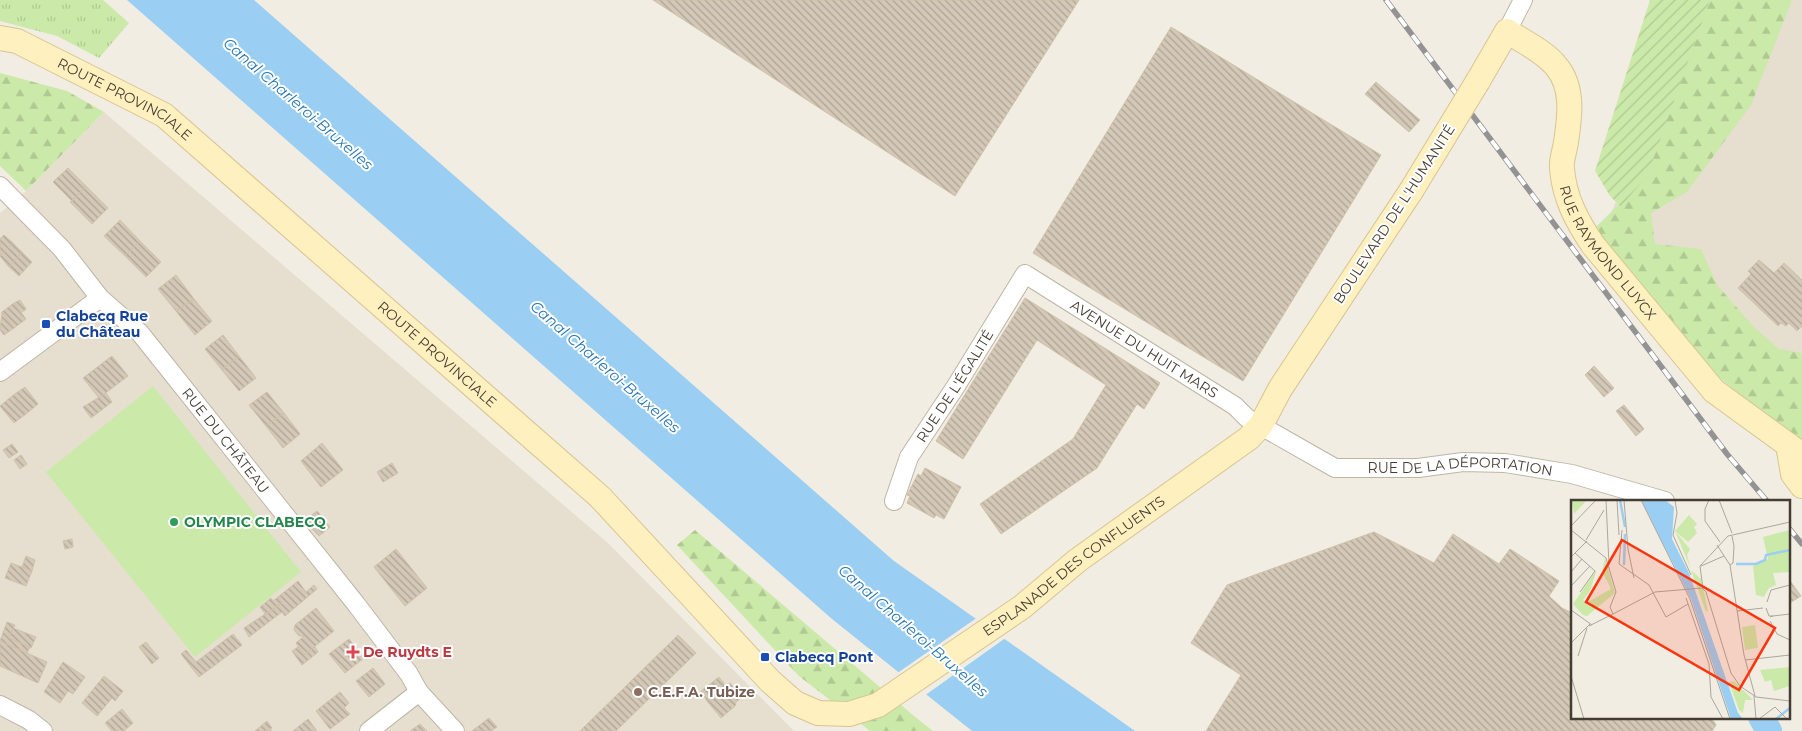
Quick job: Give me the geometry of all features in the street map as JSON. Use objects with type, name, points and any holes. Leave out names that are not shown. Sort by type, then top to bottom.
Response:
[{"type":"main road","name":"BOULEVARD DE L'HUMANITÉ","points":[[1261,425],[1280,389],[1411,191],[1506,31]]},
{"type":"main road","name":"RUE RAYMOND LUYCX","points":[[1506,31],[1555,64],[1566,80],[1569,96],[1569,127],[1562,166],[1567,200],[1579,224],[1593,245],[1714,391],[1795,450],[1793,474],[1802,486]]},
{"type":"main road","name":"ROUTE PROVINCIALE","points":[[0,38],[17,41],[164,115],[600,497],[770,681],[795,703],[842,722],[864,710],[883,703]]},
{"type":"main road","name":"ESPLANADE DES CONFLUENTS","points":[[883,703],[1022,607],[1078,560],[1249,438],[1261,425]]},
{"type":"street","name":"BOULEVARD DE L'HUMANITÉ","points":[[1506,31],[1523,0]]},
{"type":"street","name":"RUE DU CHÂTEAU","points":[[0,186],[62,249],[100,298],[140,332],[356,604],[409,674],[419,692],[456,731]]},
{"type":"street","name":"AVENUE DU HUIT MARS","points":[[1025,274],[1235,406],[1247,418],[1261,425]]},
{"type":"street","name":"RUE DE L'ÉGALITÉ","points":[[894,501],[909,456],[956,386],[1025,274]]},
{"type":"street","points":[[0,372],[100,298]]},
{"type":"street","name":"RUE DE LA DÉPORTATION","points":[[1261,425],[1335,468],[1418,468],[1463,462],[1505,463],[1572,474],[1662,500]]},
{"type":"street","points":[[369,731],[419,692]]},
{"type":"street","points":[[0,705],[29,720],[43,731]]},
{"type":"shaded area","points":[[1697,0],[1802,0],[1802,446],[1744,402],[1606,226]]},
{"type":"shaded area","points":[[104,112],[608,543],[794,731],[0,731],[0,213],[26,191]]},
{"type":"green space","points":[[0,0],[103,0],[129,23],[99,58],[57,36],[0,21]]},
{"type":"green space","points":[[1650,0],[1710,0],[1648,174],[1621,207],[1610,196],[1595,171]]},
{"type":"green space","points":[[1695,0],[1792,0],[1751,105],[1687,192],[1651,213],[1655,244],[1701,249],[1717,285],[1753,326],[1779,349],[1802,353],[1802,440],[1752,405],[1702,363],[1594,229],[1629,194]]},
{"type":"green space","points":[[0,73],[67,91],[104,112],[26,191],[0,166]]},
{"type":"green space","name":"OLYMPIC CLABECQ","points":[[153,386],[301,572],[195,657],[46,472]]},
{"type":"green space","points":[[695,530],[933,731],[870,731],[799,676],[677,545]]},
{"type":"water","name":"Canal Charleroi-Bruxelles","points":[[127,0],[254,0],[894,561],[1135,731],[972,731],[832,619]]},
{"type":"pier","points":[[978,617],[1007,637],[924,696],[896,674]]},
{"type":"building","points":[[653,0],[1079,0],[955,196]]},
{"type":"building","points":[[1171,27],[1381,155],[1243,381],[1033,253]]},
{"type":"building","points":[[1376,82],[1420,120],[1409,132],[1365,94]]},
{"type":"building","points":[[68,168],[86,186],[72,201],[53,182]]},
{"type":"building","points":[[86,186],[108,208],[92,224],[70,202]]},
{"type":"building","points":[[120,220],[140,241],[125,256],[104,236]]},
{"type":"building","points":[[4,235],[13,243],[0,256],[0,239]]},
{"type":"building","points":[[140,241],[161,262],[146,277],[125,256]]},
{"type":"building","points":[[13,243],[22,252],[9,267],[0,256]]},
{"type":"building","points":[[22,252],[32,262],[19,276],[9,267]]},
{"type":"building","points":[[1759,260],[1774,273],[1784,263],[1802,280],[1802,326],[1797,331],[1789,323],[1786,326],[1781,323],[1778,326],[1738,288],[1751,274],[1748,271]]},
{"type":"building","points":[[176,275],[194,299],[176,311],[158,289]]},
{"type":"building","points":[[1025,298],[1160,383],[1144,409],[1137,404],[1097,468],[1001,534],[980,504],[1073,439],[1106,385],[1037,340],[963,459],[936,441]]},
{"type":"building","points":[[194,299],[212,321],[195,335],[176,311]]},
{"type":"building","points":[[20,300],[26,309],[21,313],[14,303]]},
{"type":"building","points":[[14,303],[26,319],[14,328],[2,312]]},
{"type":"building","points":[[2,312],[14,328],[4,335],[0,330]]},
{"type":"building","points":[[223,335],[239,356],[222,370],[205,349]]},
{"type":"building","points":[[112,356],[128,376],[99,398],[83,378]]},
{"type":"building","points":[[239,356],[256,378],[239,391],[222,370]]},
{"type":"building","points":[[1594,366],[1614,388],[1604,397],[1585,375]]},
{"type":"building","points":[[25,387],[38,404],[26,414],[12,396]]},
{"type":"building","points":[[267,392],[284,413],[266,426],[249,405]]},
{"type":"building","points":[[106,393],[112,402],[91,418],[83,407]]},
{"type":"building","points":[[12,396],[26,414],[14,423],[0,406]]},
{"type":"building","points":[[1624,405],[1644,429],[1636,436],[1616,411]]},
{"type":"building","points":[[284,413],[300,434],[283,448],[266,426]]},
{"type":"building","points":[[322,443],[343,470],[321,487],[301,461]]},
{"type":"building","points":[[12,444],[18,452],[9,458],[3,450]]},
{"type":"building","points":[[21,455],[27,464],[20,469],[14,460]]},
{"type":"building","points":[[392,463],[398,473],[383,482],[377,472]]},
{"type":"building","points":[[925,468],[961,487],[944,519],[936,515],[934,518],[907,503],[910,496],[907,495],[918,474],[921,476]]},
{"type":"building","points":[[317,511],[323,518],[311,528],[305,520]]},
{"type":"building","points":[[323,518],[330,527],[319,536],[311,528]]},
{"type":"building","points":[[1374,532],[1434,563],[1453,534],[1499,564],[1510,549],[1559,581],[1549,596],[1562,608],[1571,612],[1571,718],[1712,718],[1716,725],[1712,731],[1206,731],[1241,675],[1191,643],[1227,585]]},
{"type":"building","points":[[72,539],[73,547],[65,549],[63,541]]},
{"type":"building","points":[[396,549],[427,588],[405,606],[374,567]]},
{"type":"building","points":[[26,556],[35,560],[32,571],[22,567]]},
{"type":"building","points":[[11,563],[32,571],[26,586],[5,578]]},
{"type":"building","points":[[298,581],[306,592],[314,585],[317,589],[285,616],[282,612],[249,637],[244,628],[282,603],[278,597]]},
{"type":"building","points":[[1790,581],[1801,596],[1790,603]]},
{"type":"building","points":[[278,597],[282,603],[266,615],[260,607],[271,598],[273,601]]},
{"type":"building","points":[[316,608],[334,631],[304,655],[296,643],[304,636],[299,636],[294,630],[295,625]]},
{"type":"building","points":[[7,622],[15,625],[9,638],[30,647],[27,653],[0,641]]},
{"type":"building","points":[[13,628],[36,637],[31,648],[9,638]]},
{"type":"building","points":[[233,634],[242,645],[199,677],[181,654],[186,650],[196,662]]},
{"type":"building","name":"C.E.F.A. Tubize","points":[[678,635],[696,653],[616,731],[580,731]]},
{"type":"building","points":[[349,639],[364,658],[345,673],[329,654]]},
{"type":"building","points":[[0,641],[47,662],[38,683],[0,666]]},
{"type":"building","points":[[146,642],[159,658],[152,664],[139,647]]},
{"type":"building","points":[[298,647],[304,655],[315,647],[318,652],[302,665],[292,651]]},
{"type":"building","points":[[63,662],[85,677],[73,694],[68,691],[60,703],[44,692]]},
{"type":"building","points":[[373,668],[385,684],[369,697],[356,681]]},
{"type":"building","points":[[104,676],[123,691],[115,701],[112,698],[97,716],[82,703]]},
{"type":"building","points":[[719,677],[726,686],[707,701],[701,691]]},
{"type":"building","points":[[730,683],[742,697],[721,718],[707,701]]},
{"type":"building","points":[[340,692],[349,703],[344,708],[350,714],[330,729],[316,711]]},
{"type":"building","points":[[122,709],[133,723],[124,731],[112,731],[105,723]]},
{"type":"building","points":[[489,718],[497,727],[491,731],[472,731]]},
{"type":"building","points":[[308,719],[317,731],[293,731]]},
{"type":"building","points":[[267,721],[272,731],[255,731]]},
{"type":"building","points":[[420,724],[427,731],[410,731]]},
{"type":"waterway","points":[[1762,718],[1769,731]]},
{"type":"railway","points":[[1386,0],[1727,454],[1766,500]]},
{"type":"railway","points":[[1790,529],[1802,544]]},
{"type":"place","name":"Clabecq Rue du Château","points":[[46,324]]},
{"type":"place","name":"OLYMPIC CLABECQ","points":[[174,522]]},
{"type":"place","name":"De Ruydts E","points":[[353,652]]},
{"type":"place","name":"Clabecq Pont","points":[[765,657]]},
{"type":"place","name":"C.E.F.A. Tubize","points":[[638,692]]}]
